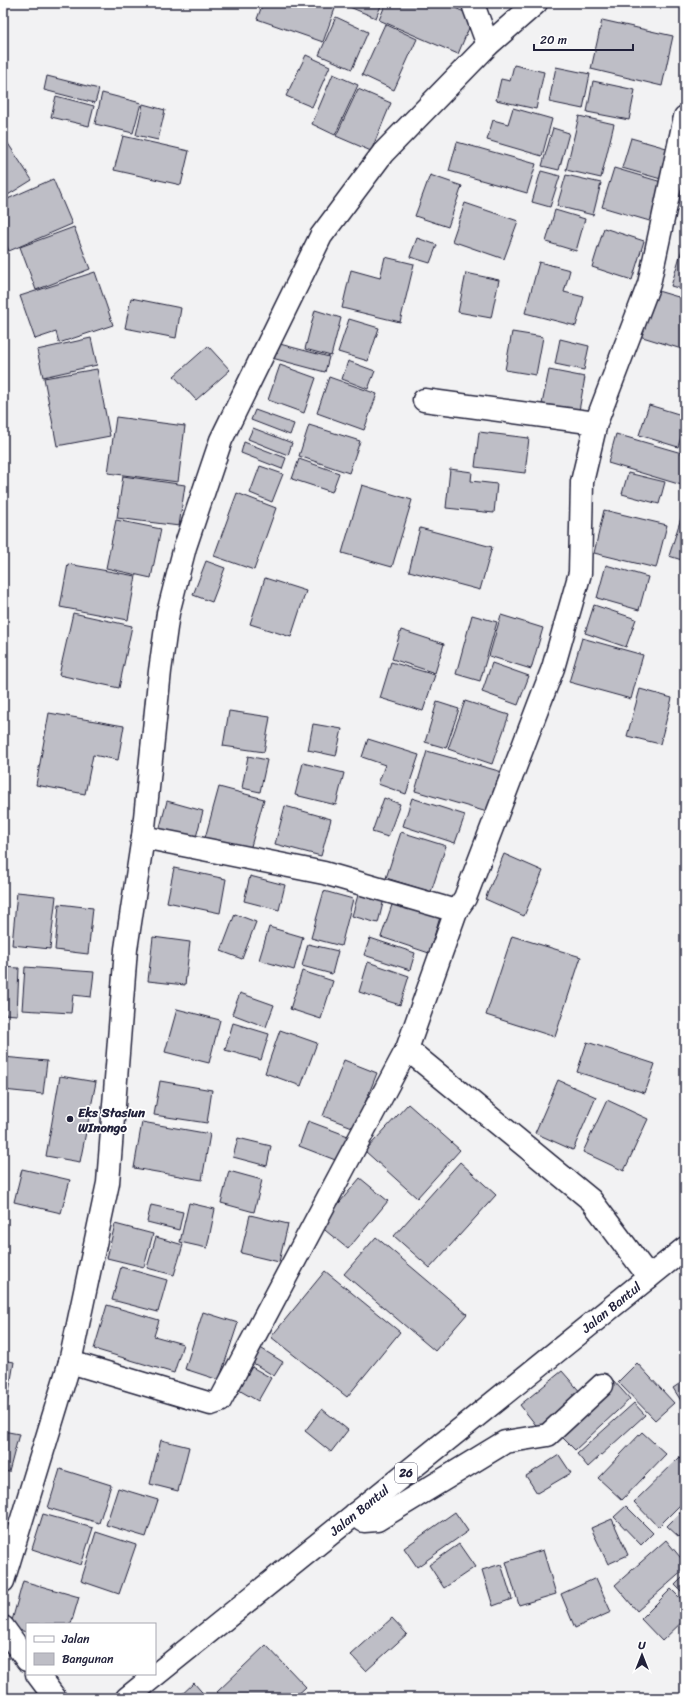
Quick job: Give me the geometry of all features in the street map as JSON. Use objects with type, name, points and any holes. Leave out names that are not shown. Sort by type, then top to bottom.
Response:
[{"type":"street","points":[[474,3],[474,7],[488,45]]},
{"type":"street","points":[[3,1581],[70,1362],[108,1183],[126,949],[143,838],[160,672],[168,613],[185,547],[222,440],[322,236],[383,153],[488,45],[536,3]]},
{"type":"street","points":[[70,1362],[211,1404],[220,1401],[407,1049],[456,912],[465,898],[555,661],[580,573],[582,482],[596,423],[649,284],[685,117]]},
{"type":"street","points":[[424,400],[596,423]]},
{"type":"street","points":[[143,838],[324,873],[456,912]]},
{"type":"street","points":[[407,1049],[591,1200],[649,1277]]},
{"type":"street","name":"Jalan Bantul","points":[[156,1675],[685,1248]]},
{"type":"street","points":[[355,1514],[364,1521],[377,1520],[505,1442],[548,1435],[602,1385]]},
{"type":"street","points":[[3,1626],[26,1659]]},
{"type":"street","points":[[38,1675],[55,1698]]},
{"type":"street","name":"Jalan Bantul","points":[[127,1698],[156,1675]]},
{"type":"building","points":[[263,3],[337,3],[323,42],[257,19]]},
{"type":"building","points":[[340,3],[382,3],[376,18]]},
{"type":"building","points":[[386,3],[443,3],[474,16],[458,54],[379,20]]},
{"type":"building","points":[[336,17],[368,32],[352,69],[319,55]]},
{"type":"building","points":[[602,20],[673,36],[662,86],[591,69]]},
{"type":"building","points":[[385,24],[417,39],[394,90],[362,75]]},
{"type":"building","points":[[306,55],[330,66],[312,107],[286,96]]},
{"type":"building","points":[[514,65],[544,72],[536,109],[496,100],[501,79],[510,81]]},
{"type":"building","points":[[556,67],[590,74],[583,109],[549,102]]},
{"type":"building","points":[[333,74],[358,85],[335,135],[312,124]]},
{"type":"building","points":[[47,76],[99,89],[95,103],[44,90]]},
{"type":"building","points":[[593,81],[635,90],[629,120],[587,112]]},
{"type":"building","points":[[358,89],[391,103],[371,151],[336,136]]},
{"type":"building","points":[[102,93],[141,103],[133,133],[95,124]]},
{"type":"building","points":[[56,96],[94,106],[89,126],[51,117]]},
{"type":"building","points":[[143,104],[165,110],[158,140],[136,135]]},
{"type":"building","points":[[513,108],[552,119],[542,156],[487,140],[493,120],[508,124]]},
{"type":"building","points":[[579,116],[614,124],[601,178],[566,170]]},
{"type":"building","points":[[553,128],[569,133],[559,170],[542,166]]},
{"type":"building","points":[[3,136],[32,180],[3,198]]},
{"type":"building","points":[[123,136],[189,151],[181,185],[114,170]]},
{"type":"building","points":[[631,138],[670,149],[661,179],[622,168]]},
{"type":"building","points":[[457,142],[536,164],[527,193],[449,171]]},
{"type":"building","points":[[614,168],[665,183],[653,222],[602,207]]},
{"type":"building","points":[[541,171],[560,176],[550,207],[532,202]]},
{"type":"building","points":[[430,175],[462,186],[448,227],[415,216]]},
{"type":"building","points":[[566,175],[601,183],[593,215],[557,206]]},
{"type":"building","points":[[53,179],[72,224],[9,251],[3,238],[3,201]]},
{"type":"building","points":[[685,197],[685,216],[680,215]]},
{"type":"building","points":[[465,203],[518,221],[504,259],[452,241]]},
{"type":"building","points":[[555,210],[585,219],[576,251],[546,242]]},
{"type":"building","points":[[74,227],[90,269],[36,290],[20,247]]},
{"type":"building","points":[[604,228],[644,241],[632,280],[592,267]]},
{"type":"building","points":[[417,238],[437,245],[430,263],[410,257]]},
{"type":"building","points":[[683,246],[685,246],[685,290],[671,286]]},
{"type":"building","points":[[385,257],[414,264],[400,322],[342,308],[351,270],[380,278]]},
{"type":"building","points":[[539,262],[570,270],[564,292],[584,297],[576,326],[525,313]]},
{"type":"building","points":[[95,272],[113,325],[59,343],[56,332],[35,339],[20,296]]},
{"type":"building","points":[[466,273],[499,280],[491,318],[458,312]]},
{"type":"building","points":[[651,289],[685,299],[685,350],[636,335]]},
{"type":"building","points":[[131,298],[181,308],[176,338],[125,328]]},
{"type":"building","points":[[315,310],[341,318],[331,356],[305,349]]},
{"type":"building","points":[[349,319],[379,328],[368,361],[338,352]]},
{"type":"building","points":[[512,332],[543,337],[536,375],[505,370]]},
{"type":"building","points":[[91,338],[97,365],[43,377],[37,350]]},
{"type":"building","points":[[560,339],[589,346],[584,370],[555,364]]},
{"type":"building","points":[[276,343],[329,357],[325,372],[272,358]]},
{"type":"building","points":[[208,346],[230,370],[196,400],[174,376]]},
{"type":"building","points":[[348,361],[375,371],[368,389],[342,379]]},
{"type":"building","points":[[280,365],[316,378],[304,413],[268,400]]},
{"type":"building","points":[[97,369],[110,436],[57,446],[44,378]]},
{"type":"building","points":[[549,370],[585,377],[579,411],[542,404]]},
{"type":"building","points":[[329,377],[377,394],[364,430],[317,413]]},
{"type":"building","points":[[649,405],[685,416],[685,423],[678,447],[639,435]]},
{"type":"building","points":[[255,410],[294,424],[290,435],[251,420]]},
{"type":"building","points":[[116,417],[185,426],[178,482],[108,473]]},
{"type":"building","points":[[309,425],[360,441],[349,473],[299,456]]},
{"type":"building","points":[[253,428],[292,443],[288,455],[248,439]]},
{"type":"building","points":[[479,432],[529,438],[525,473],[475,467]]},
{"type":"building","points":[[616,434],[685,454],[685,486],[608,463]]},
{"type":"building","points":[[244,442],[286,458],[282,469],[241,453]]},
{"type":"building","points":[[299,459],[339,473],[332,492],[292,479]]},
{"type":"building","points":[[260,466],[283,474],[272,502],[250,493]]},
{"type":"building","points":[[450,469],[472,472],[471,481],[497,484],[494,513],[446,508]]},
{"type":"building","points":[[628,473],[665,482],[659,504],[622,494]]},
{"type":"building","points":[[123,476],[185,485],[179,526],[117,518]]},
{"type":"building","points":[[362,485],[412,500],[392,567],[342,553]]},
{"type":"building","points":[[237,493],[276,508],[254,570],[214,556]]},
{"type":"building","points":[[604,510],[667,525],[656,568],[594,553]]},
{"type":"building","points":[[682,515],[685,516],[685,561],[669,556]]},
{"type":"building","points":[[116,520],[161,529],[151,578],[106,568]]},
{"type":"building","points":[[420,528],[492,547],[480,590],[409,571]]},
{"type":"building","points":[[206,561],[225,568],[212,602],[193,595]]},
{"type":"building","points":[[68,564],[136,576],[128,620],[60,607]]},
{"type":"building","points":[[606,565],[648,577],[639,610],[597,598]]},
{"type":"building","points":[[265,578],[306,591],[291,637],[250,624]]},
{"type":"building","points":[[594,605],[636,619],[626,647],[585,633]]},
{"type":"building","points":[[73,613],[132,626],[119,688],[59,675]]},
{"type":"building","points":[[472,615],[497,622],[480,681],[456,674]]},
{"type":"building","points":[[501,615],[543,628],[531,669],[489,656]]},
{"type":"building","points":[[401,630],[444,644],[435,673],[392,659]]},
{"type":"building","points":[[582,638],[643,655],[631,699],[569,682]]},
{"type":"building","points":[[391,662],[435,675],[423,711],[380,698]]},
{"type":"building","points":[[492,663],[529,676],[518,705],[482,692]]},
{"type":"building","points":[[640,689],[672,698],[660,744],[627,736]]},
{"type":"building","points":[[465,701],[509,715],[492,764],[448,749]]},
{"type":"building","points":[[437,702],[459,709],[446,748],[425,742]]},
{"type":"building","points":[[229,711],[270,717],[264,752],[223,746]]},
{"type":"building","points":[[49,713],[124,726],[118,760],[93,755],[85,794],[36,785]]},
{"type":"building","points":[[313,724],[342,729],[336,756],[308,750]]},
{"type":"building","points":[[368,739],[419,755],[406,794],[378,784],[385,765],[362,757]]},
{"type":"building","points":[[427,751],[506,773],[494,814],[415,791]]},
{"type":"building","points":[[248,756],[267,760],[260,792],[242,788]]},
{"type":"building","points":[[303,763],[344,773],[336,805],[295,795]]},
{"type":"building","points":[[219,787],[264,799],[250,850],[205,838]]},
{"type":"building","points":[[384,798],[400,804],[388,837],[372,832]]},
{"type":"building","points":[[412,798],[465,815],[455,843],[403,826]]},
{"type":"building","points":[[167,801],[203,811],[195,841],[159,831]]},
{"type":"building","points":[[285,806],[331,819],[321,856],[275,844]]},
{"type":"building","points":[[401,832],[446,846],[431,892],[386,878]]},
{"type":"building","points":[[504,854],[543,871],[524,916],[485,899]]},
{"type":"building","points":[[174,868],[226,879],[220,913],[167,902]]},
{"type":"building","points":[[250,876],[285,885],[279,910],[244,901]]},
{"type":"building","points":[[360,888],[385,895],[378,923],[352,916]]},
{"type":"building","points":[[324,891],[353,899],[341,946],[311,938]]},
{"type":"building","points":[[17,892],[56,896],[50,949],[12,945]]},
{"type":"building","points":[[394,899],[441,914],[429,953],[381,937]]},
{"type":"building","points":[[59,904],[93,908],[88,954],[55,950]]},
{"type":"building","points":[[235,914],[256,922],[242,959],[221,951]]},
{"type":"building","points":[[269,927],[303,937],[294,970],[259,960]]},
{"type":"building","points":[[512,936],[581,957],[555,1037],[486,1015]]},
{"type":"building","points":[[153,937],[190,942],[185,985],[148,981]]},
{"type":"building","points":[[370,938],[415,953],[410,970],[364,955]]},
{"type":"building","points":[[308,944],[338,951],[332,974],[302,966]]},
{"type":"building","points":[[368,962],[409,976],[400,1005],[359,992]]},
{"type":"building","points":[[3,967],[19,968],[17,1015],[3,1014]]},
{"type":"building","points":[[25,967],[94,972],[91,997],[73,995],[71,1013],[22,1010]]},
{"type":"building","points":[[302,971],[333,981],[321,1019],[290,1009]]},
{"type":"building","points":[[240,993],[274,1005],[266,1027],[232,1014]]},
{"type":"building","points":[[177,1009],[220,1020],[209,1063],[165,1052]]},
{"type":"building","points":[[233,1023],[269,1034],[261,1060],[225,1050]]},
{"type":"building","points":[[280,1030],[317,1043],[301,1086],[265,1073]]},
{"type":"building","points":[[587,1042],[655,1064],[645,1093],[577,1072]]},
{"type":"building","points":[[3,1057],[47,1061],[43,1094],[3,1090]]},
{"type":"building","points":[[344,1060],[377,1073],[355,1128],[323,1116]]},
{"type":"building","name":"Eks Stasiun WInongo","points":[[60,1076],[96,1082],[80,1162],[46,1156]]},
{"type":"building","points":[[558,1080],[596,1097],[573,1150],[535,1133]]},
{"type":"building","points":[[160,1081],[212,1090],[207,1123],[154,1115]]},
{"type":"building","points":[[607,1100],[648,1119],[624,1171],[583,1152]]},
{"type":"building","points":[[408,1104],[460,1150],[417,1198],[365,1151]]},
{"type":"building","points":[[308,1121],[348,1136],[338,1161],[299,1146]]},
{"type":"building","points":[[142,1122],[210,1134],[202,1180],[134,1168]]},
{"type":"building","points":[[238,1138],[271,1146],[267,1166],[233,1157]]},
{"type":"building","points":[[460,1162],[496,1195],[430,1268],[394,1236]]},
{"type":"building","points":[[22,1169],[70,1180],[61,1213],[14,1202]]},
{"type":"building","points":[[229,1171],[262,1180],[254,1212],[221,1203]]},
{"type":"building","points":[[360,1178],[388,1201],[348,1249],[320,1226]]},
{"type":"building","points":[[189,1203],[215,1209],[207,1248],[180,1242]]},
{"type":"building","points":[[151,1205],[183,1212],[179,1230],[147,1222]]},
{"type":"building","points":[[250,1215],[288,1224],[279,1262],[241,1253]]},
{"type":"building","points":[[115,1224],[153,1234],[144,1267],[107,1258]]},
{"type":"building","points":[[156,1237],[183,1245],[174,1275],[147,1268]]},
{"type":"building","points":[[376,1237],[467,1314],[435,1351],[344,1274]]},
{"type":"building","points":[[121,1267],[167,1280],[158,1312],[112,1300]]},
{"type":"building","points":[[325,1271],[400,1332],[347,1397],[271,1337]]},
{"type":"building","points":[[107,1305],[159,1320],[154,1336],[183,1344],[174,1373],[94,1349]]},
{"type":"building","points":[[203,1312],[238,1323],[219,1380],[185,1369]]},
{"type":"building","points":[[254,1344],[283,1362],[274,1376],[245,1358]]},
{"type":"building","points":[[3,1360],[14,1362],[6,1409],[3,1408]]},
{"type":"building","points":[[243,1362],[271,1378],[258,1401],[230,1385]]},
{"type":"building","points":[[637,1363],[674,1403],[655,1420],[618,1382]]},
{"type":"building","points":[[562,1371],[582,1394],[539,1429],[520,1405]]},
{"type":"building","points":[[613,1380],[630,1399],[575,1450],[557,1432]]},
{"type":"building","points":[[685,1380],[685,1407],[673,1388]]},
{"type":"building","points":[[634,1403],[645,1415],[588,1467],[577,1454]]},
{"type":"building","points":[[322,1409],[348,1430],[331,1452],[305,1431]]},
{"type":"building","points":[[3,1431],[19,1434],[9,1472],[3,1471]]},
{"type":"building","points":[[642,1432],[666,1454],[622,1500],[598,1478]]},
{"type":"building","points":[[161,1440],[189,1447],[178,1491],[150,1484]]},
{"type":"building","points":[[559,1455],[571,1473],[537,1493],[526,1476]]},
{"type":"building","points":[[680,1457],[685,1462],[685,1500],[658,1527],[634,1502]]},
{"type":"building","points":[[60,1469],[111,1485],[99,1523],[48,1508]]},
{"type":"building","points":[[118,1488],[158,1500],[146,1537],[106,1525]]},
{"type":"building","points":[[626,1506],[653,1533],[641,1545],[614,1517]]},
{"type":"building","points":[[685,1508],[685,1531],[679,1537],[667,1526]]},
{"type":"building","points":[[455,1512],[468,1531],[417,1567],[404,1548]]},
{"type":"building","points":[[43,1514],[93,1528],[81,1565],[32,1549]]},
{"type":"building","points":[[612,1519],[628,1555],[608,1564],[591,1528]]},
{"type":"building","points":[[96,1532],[136,1545],[119,1594],[81,1581]]},
{"type":"building","points":[[666,1540],[685,1563],[685,1569],[637,1611],[615,1585]]},
{"type":"building","points":[[459,1544],[475,1567],[444,1588],[429,1565]]},
{"type":"building","points":[[543,1550],[556,1594],[519,1605],[506,1562]]},
{"type":"building","points":[[501,1564],[512,1599],[493,1606],[482,1570]]},
{"type":"building","points":[[685,1575],[685,1595],[675,1585]]},
{"type":"building","points":[[596,1578],[611,1612],[575,1628],[561,1594]]},
{"type":"building","points":[[23,1581],[79,1597],[71,1623],[26,1623],[26,1632],[10,1628]]},
{"type":"building","points":[[671,1589],[685,1603],[685,1619],[662,1641],[641,1619]]},
{"type":"building","points":[[392,1618],[407,1634],[366,1671],[351,1655]]},
{"type":"building","points":[[266,1645],[306,1687],[294,1698],[223,1698],[217,1692]]},
{"type":"building","points":[[194,1683],[207,1698],[178,1698]]},
{"type":"place","name":"Eks Stasiun WInongo","points":[[70,1119]]}]
